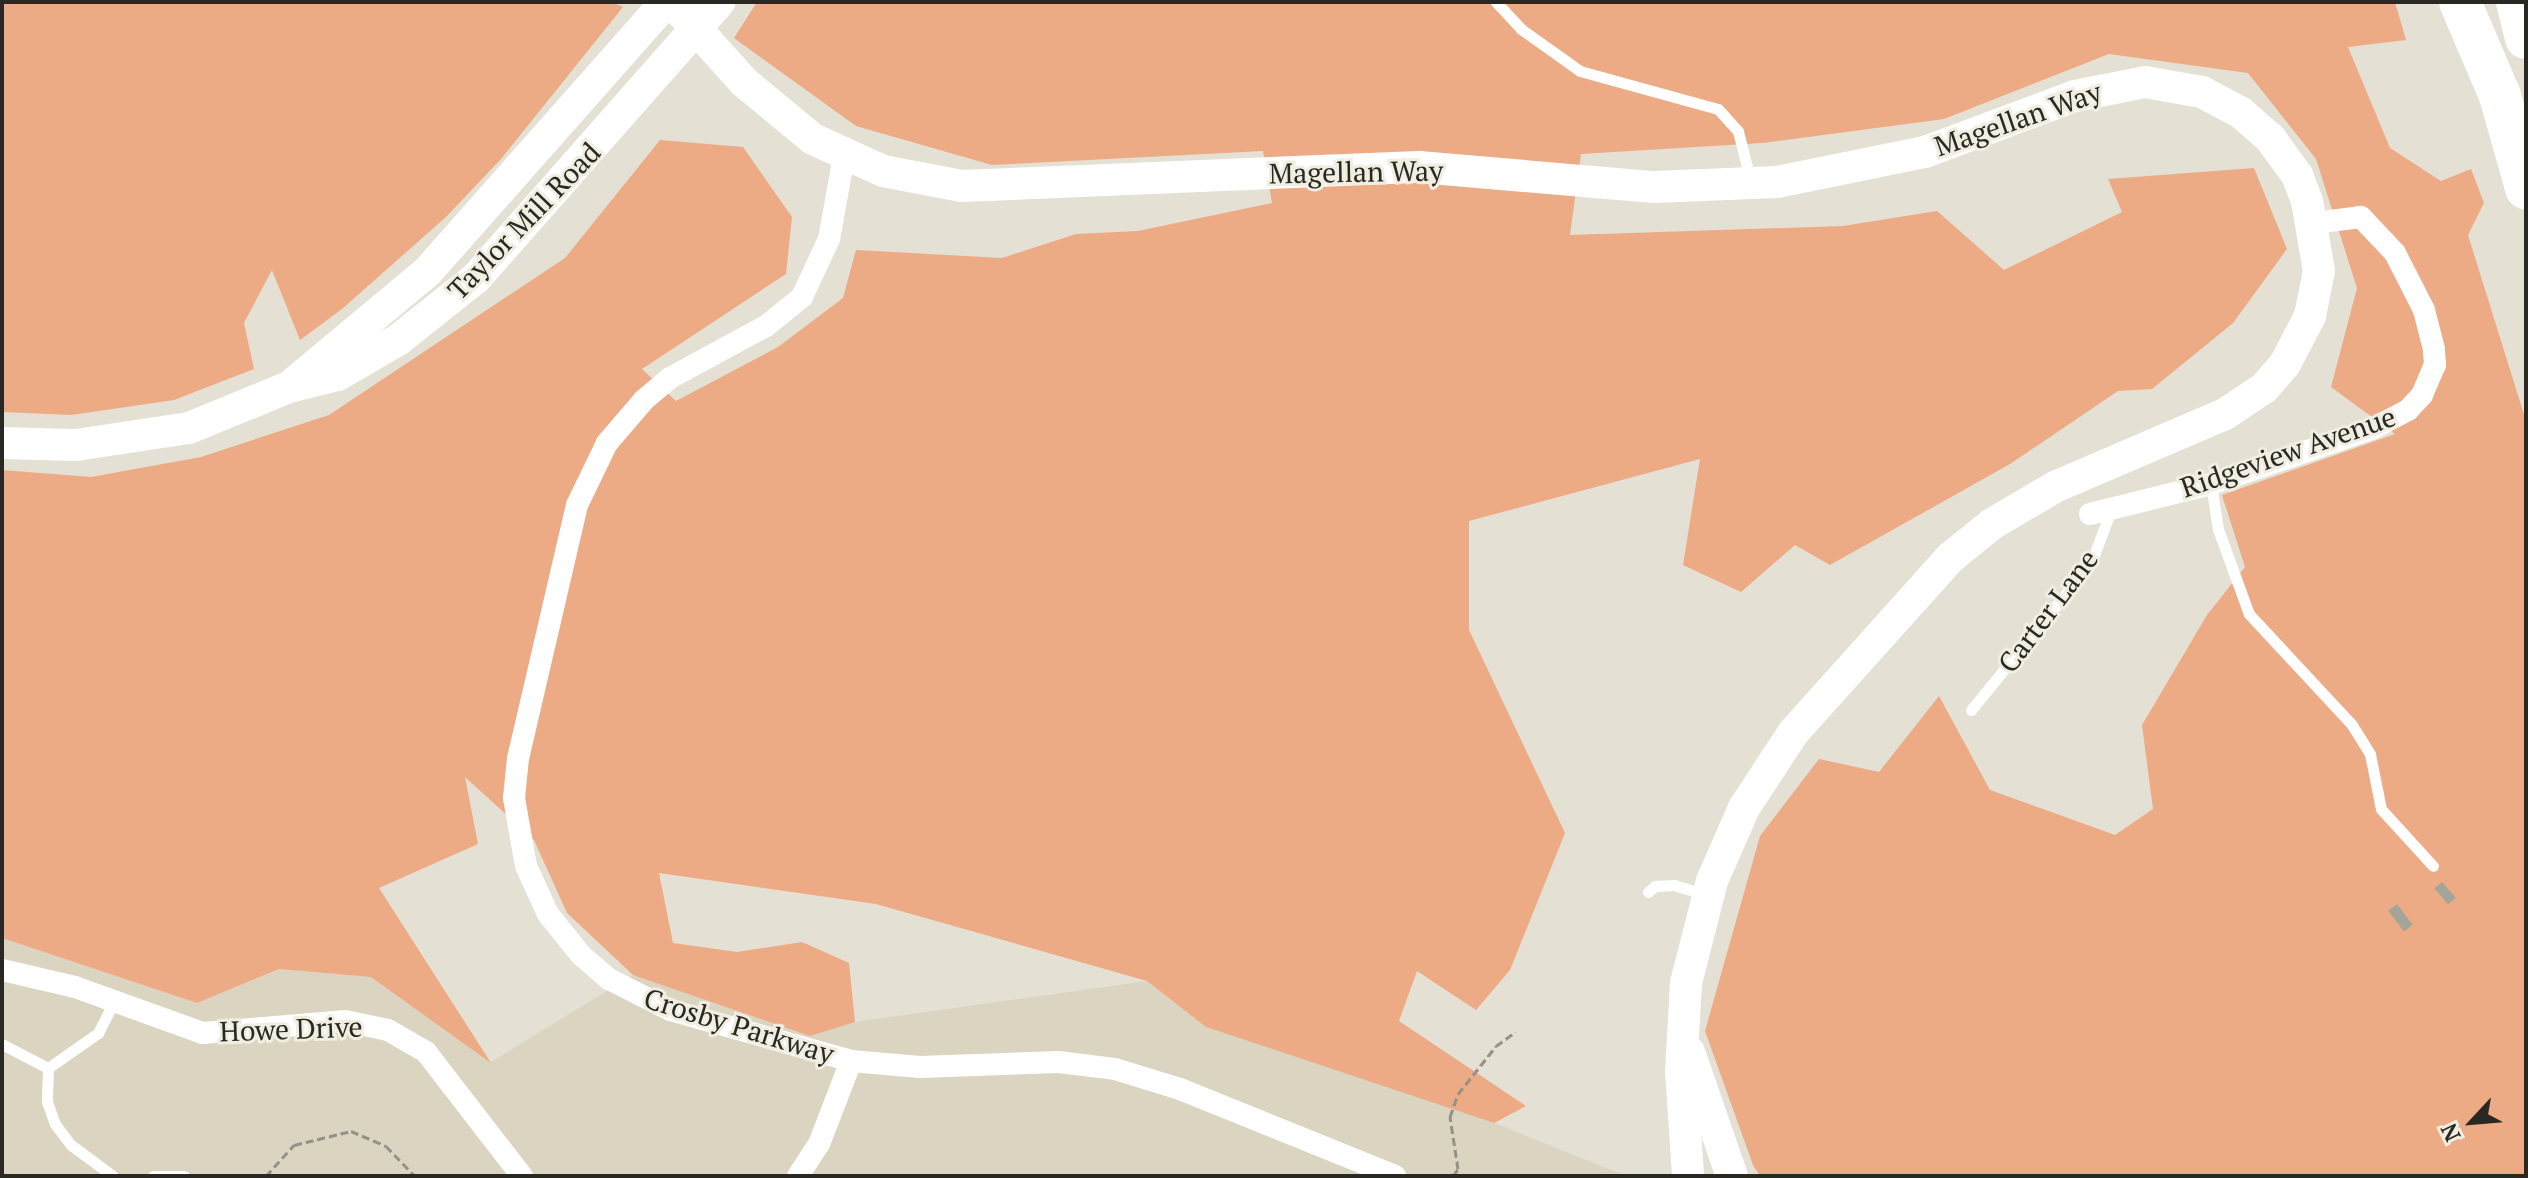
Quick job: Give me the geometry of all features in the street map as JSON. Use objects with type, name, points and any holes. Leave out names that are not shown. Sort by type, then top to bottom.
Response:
[{"type":"highway","points":[[2460,2],[2500,96],[2526,188]]},
{"type":"highway","points":[[2517,2],[2526,38]]},
{"type":"street","name":"Taylor Mill Road","points":[[289,387],[428,271],[666,2]]},
{"type":"street","name":"Magellan Way","points":[[672,2],[764,99],[844,156],[920,179],[991,187],[1419,167],[1654,187],[1751,184],[1851,171],[1925,152],[2075,96],[2145,82],[2202,92],[2240,112],[2284,155],[2315,223],[2319,271],[2310,316],[2285,364],[2264,388],[2225,414],[2021,506],[1933,574],[1776,756],[1744,808],[1708,895],[1693,945],[1681,1034],[1688,1176]]},
{"type":"street","name":"Taylor Mill Road","points":[[2,443],[123,442],[189,428],[289,387],[338,375],[398,340],[476,278],[600,142],[719,2]]},
{"type":"street","name":"Crosby Parkway","points":[[844,156],[829,239],[802,297],[766,326],[670,378],[607,443],[589,473],[577,505],[533,691],[514,798],[517,836],[548,914],[581,955],[609,979],[670,1010],[851,1061],[920,1067],[1058,1062],[1115,1069],[1180,1089],[1395,1176]]},
{"type":"street","name":"Ridgeview Avenue","points":[[2090,514],[2112,506],[2211,484],[2392,420],[2408,410],[2431,382],[2434,349],[2424,310],[2381,233],[2361,217],[2315,223]]},
{"type":"street","name":"Howe Drive","points":[[2,970],[75,987],[113,1004],[203,1033],[345,1021],[388,1030],[426,1052],[522,1176]]},
{"type":"street","points":[[1681,1034],[1732,1176]]},
{"type":"street","points":[[798,1176],[819,1144],[851,1061]]},
{"type":"lane","points":[[1496,2],[1521,29],[1580,71],[1718,109],[1738,131],[1751,184]]},
{"type":"lane","points":[[2211,484],[2218,529],[2249,614],[2352,725],[2370,754],[2381,809],[2433,866]]},
{"type":"lane","name":"Carter Lane","points":[[1971,710],[2091,563],[2112,506]]},
{"type":"lane","points":[[1648,892],[1655,886],[1674,885],[1708,895]]},
{"type":"lane","points":[[48,1068],[98,1033],[113,1004]]},
{"type":"lane","points":[[2,1044],[48,1068]]},
{"type":"lane","points":[[48,1068],[47,1102],[55,1124],[71,1145],[113,1176]]},
{"type":"lane","points":[[153,1176],[184,1176]]},
{"type":"path","points":[[1453,1176],[1458,1169],[1450,1117],[1458,1094],[1496,1046],[1515,1032]]},
{"type":"path","points":[[266,1176],[294,1145],[351,1131],[386,1146],[415,1176]]},
{"type":"shaded area","points":[[2,2],[611,2],[623,7],[501,159],[446,217],[342,309],[300,340],[272,270],[244,323],[254,369],[174,400],[71,415],[2,412]]},
{"type":"shaded area","points":[[757,2],[2395,2],[2406,40],[2348,47],[2390,148],[2441,181],[2471,169],[2484,203],[2468,235],[2526,421],[2526,1176],[1760,1176],[1753,1165],[1705,1031],[1760,836],[1819,759],[1879,772],[1939,696],[1990,790],[2115,835],[2153,809],[2142,725],[2207,615],[2245,567],[2222,495],[2395,434],[2331,387],[2357,288],[2316,159],[2248,73],[2109,54],[1944,119],[1762,143],[1581,154],[1570,235],[1843,226],[1937,211],[2004,270],[2122,212],[2108,179],[2254,168],[2287,249],[2233,323],[2152,389],[2118,391],[2010,464],[1830,565],[1795,545],[1741,592],[1683,565],[1700,459],[1469,521],[1469,630],[1565,833],[1510,970],[1476,1010],[1417,971],[1399,1021],[1526,1106],[1494,1123],[1206,1027],[1147,981],[876,904],[659,873],[673,943],[737,952],[802,942],[849,963],[855,1022],[810,1036],[633,975],[567,913],[534,840],[465,777],[478,844],[379,888],[491,1063],[371,977],[279,969],[197,1003],[2,938],[2,470],[91,477],[201,457],[329,415],[565,258],[660,140],[743,147],[792,217],[786,274],[642,369],[676,401],[778,347],[843,298],[856,250],[1002,258],[1076,234],[1138,231],[1272,203],[1263,151],[992,165],[856,126],[734,38]]},
{"type":"shaded area","points":[[2,938],[197,1003],[279,969],[371,977],[491,1062],[633,975],[810,1036],[855,1022],[1147,981],[1206,1027],[1494,1123],[1626,1176],[2,1176]]},
{"type":"building","points":[[2442,882],[2456,898],[2448,904],[2434,889]]},
{"type":"building","points":[[2397,904],[2413,925],[2404,931],[2388,911]]}]
